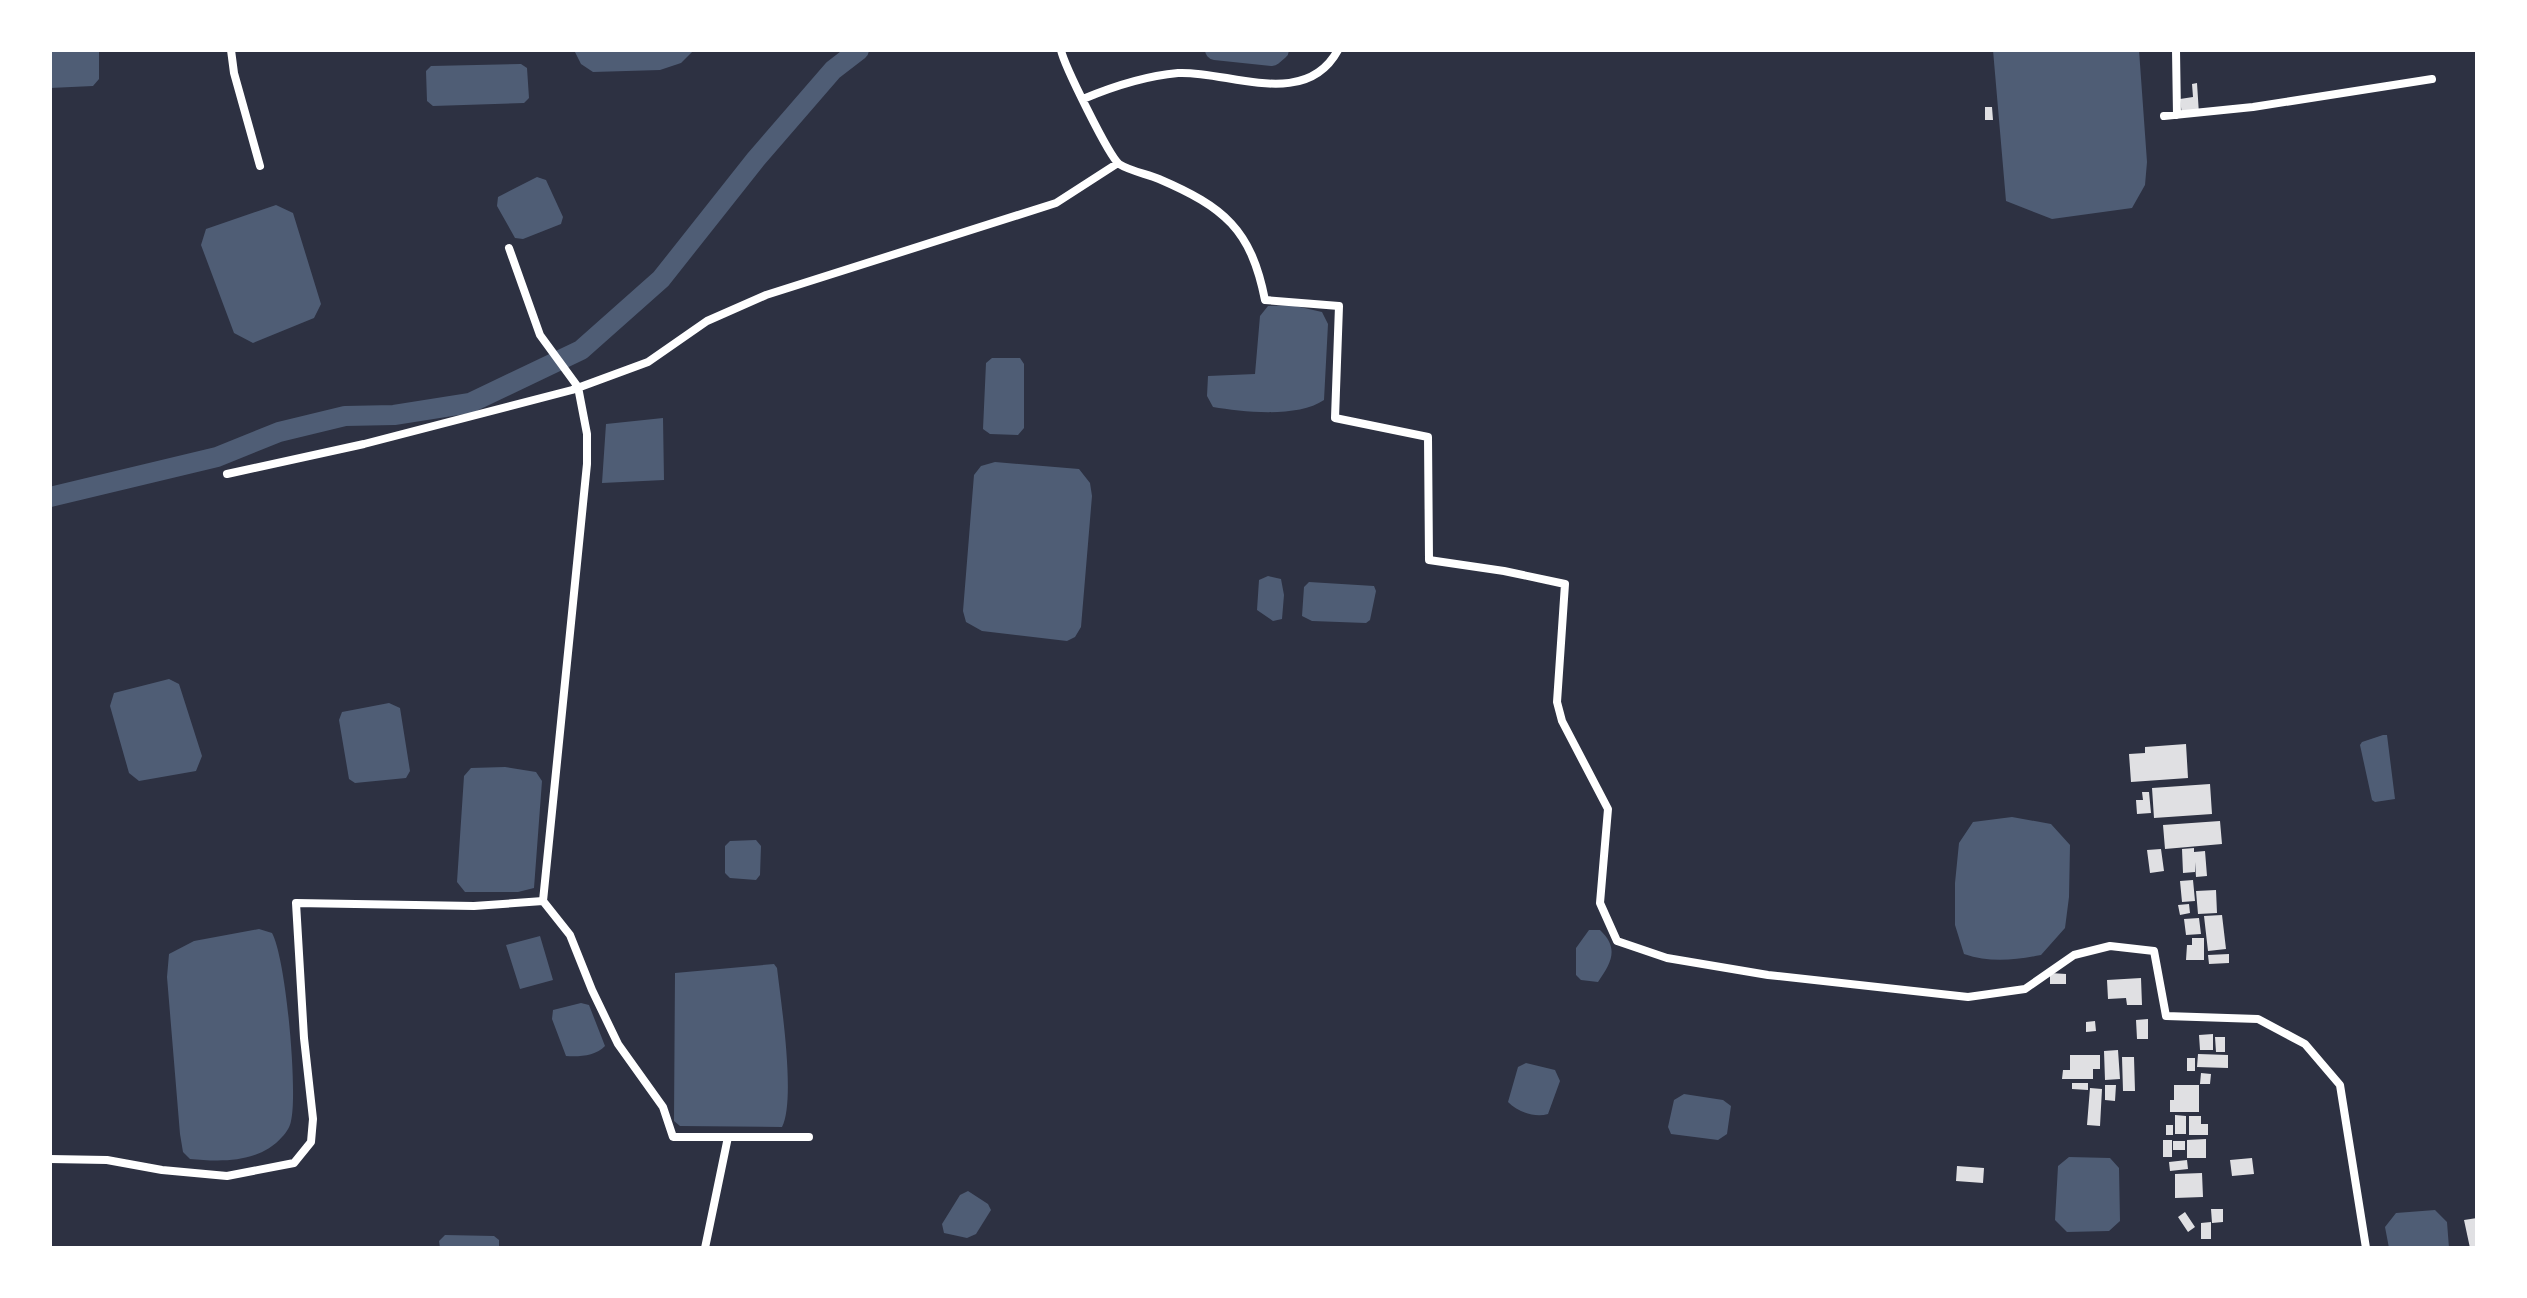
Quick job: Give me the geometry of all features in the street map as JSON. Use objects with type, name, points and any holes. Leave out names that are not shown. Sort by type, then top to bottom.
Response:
[{"type":"street","points":[[231,50],[234,73],[260,166]]},
{"type":"street","points":[[1061,50],[1083,99],[1118,163],[1205,201],[1241,232],[1259,268],[1265,300],[1339,306],[1335,418],[1428,437],[1429,560],[1565,584],[1557,702],[1562,721],[1608,809],[1600,903],[1617,941],[1667,958],[1768,975],[1968,997],[2025,989],[2074,955],[2110,946],[2154,951],[2166,1016],[2258,1019],[2305,1044],[2340,1085],[2366,1248]]},
{"type":"street","points":[[1083,99],[1120,83],[1182,73],[1260,84],[1287,83],[1320,71],[1338,50]]},
{"type":"street","points":[[2176,50],[2177,115]]},
{"type":"street","points":[[2164,116],[2253,107],[2432,79]]},
{"type":"street","points":[[227,474],[364,444],[578,387],[648,362],[707,321],[766,295],[1056,203],[1118,163]]},
{"type":"street","points":[[509,248],[540,335],[578,387],[587,434],[587,464],[543,901],[570,935],[618,1044],[663,1107],[673,1137],[809,1137]]},
{"type":"street","points":[[50,1159],[107,1160],[162,1170],[227,1176],[294,1163],[311,1142],[313,1119],[304,1038],[296,903],[474,906],[543,901]]},
{"type":"street","points":[[705,1248],[728,1137]]},
{"type":"water","points":[[50,50],[99,50],[99,79],[93,86],[50,88]]},
{"type":"water","points":[[574,50],[693,51],[681,63],[660,70],[593,72],[581,64]]},
{"type":"water","points":[[1993,50],[2139,50],[2147,162],[2145,185],[2132,208],[2052,219],[2006,201]]},
{"type":"water","points":[[521,64],[527,68],[529,98],[524,103],[433,106],[427,101],[426,71],[431,66]]},
{"type":"water","points":[[537,177],[546,180],[563,217],[561,224],[523,239],[515,238],[497,206],[498,197]]},
{"type":"water","points":[[276,205],[293,213],[321,304],[314,318],[253,343],[234,333],[201,245],[206,229]]},
{"type":"water","points":[[1291,305],[1322,312],[1328,324],[1324,400],[1313,406],[1285,411],[1254,412],[1213,407],[1207,396],[1208,376],[1255,374],[1260,316],[1268,306]]},
{"type":"water","points":[[992,358],[1020,358],[1024,364],[1024,428],[1018,435],[990,434],[983,429],[986,363]]},
{"type":"water","points":[[663,418],[664,480],[602,483],[606,424]]},
{"type":"water","points":[[995,462],[1079,469],[1090,483],[1092,496],[1081,627],[1075,637],[1067,641],[982,631],[966,622],[963,611],[974,475],[981,466]]},
{"type":"water","points":[[1268,576],[1281,579],[1284,595],[1282,619],[1273,621],[1257,610],[1259,580]]},
{"type":"water","points":[[1309,582],[1374,586],[1376,591],[1370,620],[1366,623],[1312,621],[1302,616],[1304,587]]},
{"type":"water","points":[[169,679],[179,684],[202,756],[196,771],[139,781],[129,773],[110,706],[114,693]]},
{"type":"water","points":[[389,703],[400,708],[410,771],[406,778],[355,783],[349,779],[339,720],[342,712]]},
{"type":"water","points":[[2387,735],[2395,799],[2375,802],[2360,745]]},
{"type":"water","points":[[505,767],[536,772],[542,781],[534,888],[518,892],[465,892],[457,882],[464,776],[471,768]]},
{"type":"water","points":[[2012,817],[2051,824],[2070,845],[2065,928],[2041,955],[2002,960],[1964,954],[1955,925],[1959,843],[1973,822]]},
{"type":"water","points":[[756,840],[761,846],[760,875],[756,880],[730,878],[725,873],[725,846],[730,841]]},
{"type":"water","points":[[259,929],[272,933],[282,969],[292,1055],[293,1106],[290,1123],[285,1134],[273,1146],[251,1156],[227,1160],[190,1159],[183,1152],[180,1134],[167,977],[169,954],[194,941]]},
{"type":"water","points":[[1589,930],[1600,930],[1610,943],[1610,962],[1598,982],[1581,980],[1576,975],[1576,948]]},
{"type":"water","points":[[540,936],[553,980],[520,989],[506,945]]},
{"type":"water","points":[[774,964],[777,968],[788,1074],[786,1114],[782,1127],[680,1126],[674,1121],[675,973]]},
{"type":"water","points":[[581,1003],[589,1005],[605,1046],[592,1054],[566,1056],[552,1019],[553,1010]]},
{"type":"water","points":[[1526,1063],[1555,1070],[1560,1081],[1548,1114],[1527,1113],[1508,1102],[1518,1067]]},
{"type":"water","points":[[1684,1094],[1723,1100],[1731,1106],[1727,1134],[1718,1140],[1671,1134],[1668,1127],[1674,1100]]},
{"type":"water","points":[[2069,1157],[2110,1158],[2119,1168],[2120,1221],[2109,1231],[2067,1232],[2055,1220],[2058,1166]]},
{"type":"water","points":[[968,1191],[988,1204],[991,1210],[976,1234],[967,1238],[944,1233],[942,1224],[960,1195]]},
{"type":"water","points":[[2435,1210],[2447,1222],[2449,1248],[2389,1248],[2385,1227],[2396,1213]]},
{"type":"water","points":[[445,1235],[494,1236],[499,1240],[499,1248],[440,1248],[439,1241]]},
{"type":"building","points":[[2197,83],[2199,114],[2182,115],[2180,99],[2193,97],[2192,84]]},
{"type":"building","points":[[1985,107],[1992,107],[1993,120],[1985,120]]},
{"type":"building","points":[[2186,744],[2188,778],[2131,782],[2129,754],[2145,753],[2145,747]]},
{"type":"building","points":[[2210,784],[2212,814],[2154,818],[2152,788]]},
{"type":"building","points":[[2142,792],[2149,792],[2151,813],[2137,814],[2136,800],[2143,800]]},
{"type":"building","points":[[2220,821],[2222,844],[2165,849],[2163,825]]},
{"type":"building","points":[[2194,848],[2194,852],[2205,851],[2207,876],[2196,877],[2195,862],[2195,872],[2183,873],[2182,849]]},
{"type":"building","points":[[2161,849],[2164,871],[2150,873],[2147,850]]},
{"type":"building","points":[[2193,880],[2195,901],[2182,902],[2180,881]]},
{"type":"building","points":[[2216,890],[2217,913],[2198,914],[2196,891]]},
{"type":"building","points":[[2189,904],[2190,913],[2180,915],[2178,905]]},
{"type":"building","points":[[2222,915],[2226,949],[2208,951],[2204,916]]},
{"type":"building","points":[[2199,918],[2201,934],[2186,935],[2184,919]]},
{"type":"building","points":[[2192,938],[2204,938],[2204,960],[2186,960],[2187,945],[2192,945]]},
{"type":"building","points":[[2229,954],[2229,963],[2209,964],[2208,955]]},
{"type":"building","points":[[2050,973],[2066,974],[2066,984],[2050,984]]},
{"type":"building","points":[[2141,978],[2142,1005],[2127,1005],[2126,998],[2108,999],[2107,980]]},
{"type":"building","points":[[2148,1019],[2148,1039],[2137,1039],[2136,1020]]},
{"type":"building","points":[[2095,1021],[2096,1031],[2086,1032],[2086,1022]]},
{"type":"building","points":[[2213,1034],[2213,1050],[2200,1050],[2199,1035]]},
{"type":"building","points":[[2215,1037],[2225,1037],[2225,1052],[2216,1052]]},
{"type":"building","points":[[2118,1050],[2120,1079],[2105,1080],[2104,1051]]},
{"type":"building","points":[[2198,1054],[2228,1055],[2228,1068],[2197,1067]]},
{"type":"building","points":[[2070,1055],[2100,1055],[2100,1069],[2093,1069],[2093,1079],[2062,1079],[2063,1070],[2070,1070]]},
{"type":"building","points":[[2122,1057],[2134,1057],[2135,1091],[2123,1091]]},
{"type":"building","points":[[2187,1058],[2195,1058],[2195,1071],[2187,1071]]},
{"type":"building","points":[[2201,1073],[2211,1074],[2210,1084],[2200,1084]]},
{"type":"building","points":[[2072,1083],[2088,1083],[2088,1090],[2072,1089]]},
{"type":"building","points":[[2105,1085],[2116,1085],[2115,1101],[2105,1100]]},
{"type":"building","points":[[2174,1085],[2199,1085],[2199,1112],[2170,1112]]},
{"type":"building","points":[[2090,1088],[2102,1089],[2100,1126],[2087,1125]]},
{"type":"building","points":[[2175,1115],[2186,1116],[2186,1134],[2175,1134]]},
{"type":"building","points":[[2189,1116],[2201,1116],[2201,1124],[2208,1124],[2208,1135],[2189,1135]]},
{"type":"building","points":[[2166,1125],[2173,1125],[2173,1135],[2166,1135]]},
{"type":"building","points":[[2206,1139],[2206,1158],[2187,1158],[2187,1140]]},
{"type":"building","points":[[2163,1140],[2172,1140],[2172,1157],[2163,1157]]},
{"type":"building","points":[[2173,1141],[2185,1141],[2185,1150],[2173,1150]]},
{"type":"building","points":[[2252,1158],[2254,1174],[2232,1176],[2230,1160]]},
{"type":"building","points":[[2187,1160],[2188,1169],[2170,1171],[2169,1162]]},
{"type":"building","points":[[1957,1166],[1984,1168],[1983,1183],[1956,1181]]},
{"type":"building","points":[[2202,1173],[2203,1197],[2175,1198],[2175,1174]]},
{"type":"building","points":[[2211,1209],[2223,1209],[2223,1222],[2212,1223]]},
{"type":"building","points":[[2185,1212],[2195,1227],[2188,1232],[2178,1217]]},
{"type":"building","points":[[2477,1218],[2477,1248],[2470,1248],[2464,1220]]},
{"type":"building","points":[[2211,1222],[2211,1239],[2201,1239],[2201,1223]]},
{"type":"waterway","points":[[50,497],[217,457],[279,432],[345,416],[394,415],[470,403],[581,350],[661,279],[756,159],[833,70],[859,50]]},
{"type":"waterway","points":[[1215,50],[1272,56],[1279,50]]}]
